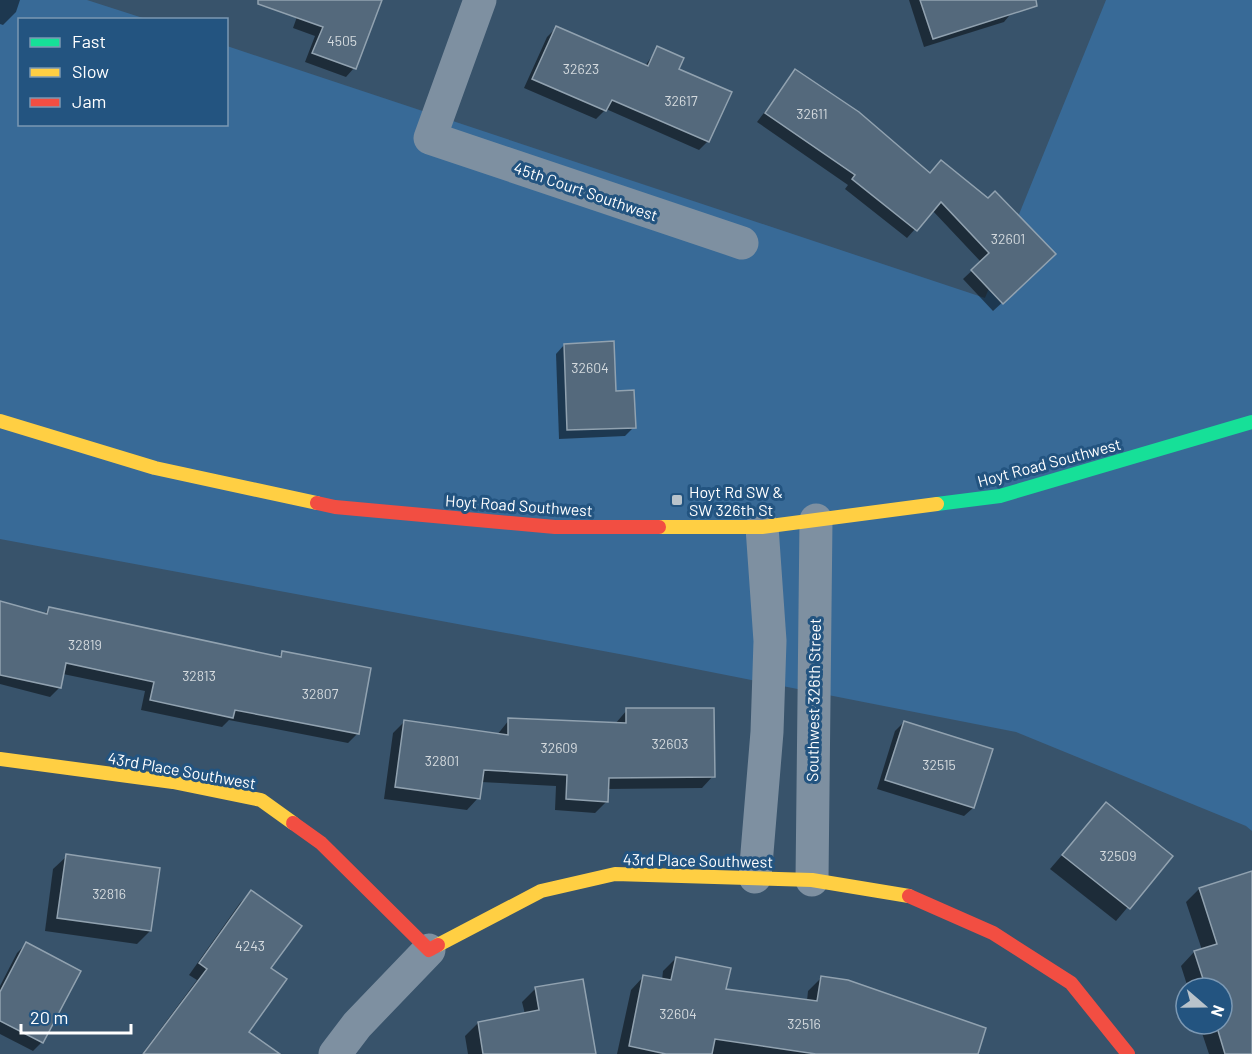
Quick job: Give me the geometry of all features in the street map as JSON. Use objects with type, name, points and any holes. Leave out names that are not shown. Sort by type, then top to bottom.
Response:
[{"type":"main road","name":"Hoyt Road Southwest","points":[[0,421],[155,468],[335,507],[555,527],[762,527],[1000,496],[1252,422]]},
{"type":"main road","name":"43rd Place Southwest","points":[[0,759],[173,782],[261,800],[321,843],[429,950],[542,891],[615,874],[812,880],[912,897],[993,933],[1071,983],[1128,1054]]},
{"type":"street","name":"45th Court Southwest","points":[[480,0],[430,138],[742,243]]},
{"type":"street","name":"Southwest 326th Street","points":[[812,880],[816,520]]},
{"type":"street","points":[[755,877],[767,732],[770,641],[762,527]]},
{"type":"street","points":[[336,1054],[357,1025],[429,950]]},
{"type":"shaded area","points":[[0,0],[87,0],[143,18],[18,18],[18,126],[228,126],[228,46],[985,298],[1106,0],[1252,0],[1252,831],[1246,826],[1016,732],[630,656],[0,539]]},
{"type":"building","points":[[258,0],[382,0],[356,69],[312,53],[323,27],[258,4]]},
{"type":"building","points":[[920,0],[1036,0],[1037,6],[933,39]]},
{"type":"building","points":[[556,26],[648,66],[657,46],[684,58],[679,69],[732,92],[709,142],[612,100],[606,111],[532,79]]},
{"type":"building","points":[[795,69],[859,112],[930,173],[941,160],[988,198],[995,191],[1056,254],[1003,304],[971,270],[989,253],[941,202],[917,231],[852,179],[855,175],[765,113]]},
{"type":"building","points":[[614,341],[616,391],[634,390],[636,428],[567,430],[564,344]]},
{"type":"building","points":[[0,601],[47,614],[49,607],[281,657],[282,651],[371,668],[359,734],[235,710],[233,718],[150,700],[154,682],[66,663],[61,688],[0,675]]},
{"type":"building","points":[[626,708],[714,708],[715,777],[609,778],[608,802],[566,799],[567,775],[484,770],[480,799],[395,787],[404,720],[508,735],[508,718],[626,723]]},
{"type":"building","points":[[904,721],[993,749],[974,808],[885,780]]},
{"type":"building","points":[[1106,802],[1173,856],[1130,909],[1062,855]]},
{"type":"building","points":[[66,854],[160,868],[151,931],[57,918]]},
{"type":"building","points":[[1252,871],[1252,1054],[1225,1054],[1220,1036],[1234,1036],[1234,976],[1202,976],[1194,951],[1217,944],[1199,888]]},
{"type":"building","points":[[251,890],[302,926],[271,968],[287,979],[249,1032],[280,1054],[143,1054],[207,969],[199,963]]},
{"type":"building","points":[[26,942],[81,971],[43,1043],[0,1021],[0,992]]},
{"type":"building","points":[[676,957],[731,968],[726,989],[817,1001],[821,976],[848,980],[986,1028],[978,1054],[816,1054],[715,1039],[712,1054],[666,1054],[629,1046],[643,975],[671,980]]},
{"type":"building","points":[[583,979],[596,1054],[483,1054],[478,1022],[539,1010],[535,987]]},
{"type":"traffic: fast","points":[[937,504],[1000,496],[1252,422]]},
{"type":"traffic: slow","points":[[0,421],[155,468],[317,503]]},
{"type":"traffic: slow","points":[[659,527],[762,527],[937,504]]},
{"type":"traffic: slow","points":[[0,759],[173,782],[261,800],[293,823]]},
{"type":"traffic: slow","points":[[438,945],[541,891],[615,874],[812,880],[909,896]]},
{"type":"traffic: jam","points":[[317,503],[335,507],[555,527],[659,527]]},
{"type":"traffic: jam","points":[[293,823],[321,843],[429,950],[438,945]]},
{"type":"traffic: jam","points":[[909,896],[993,933],[1071,983],[1128,1054]]},
{"type":"place","name":"Hoyt Rd SW & SW 326th St","points":[[677,500]]}]
